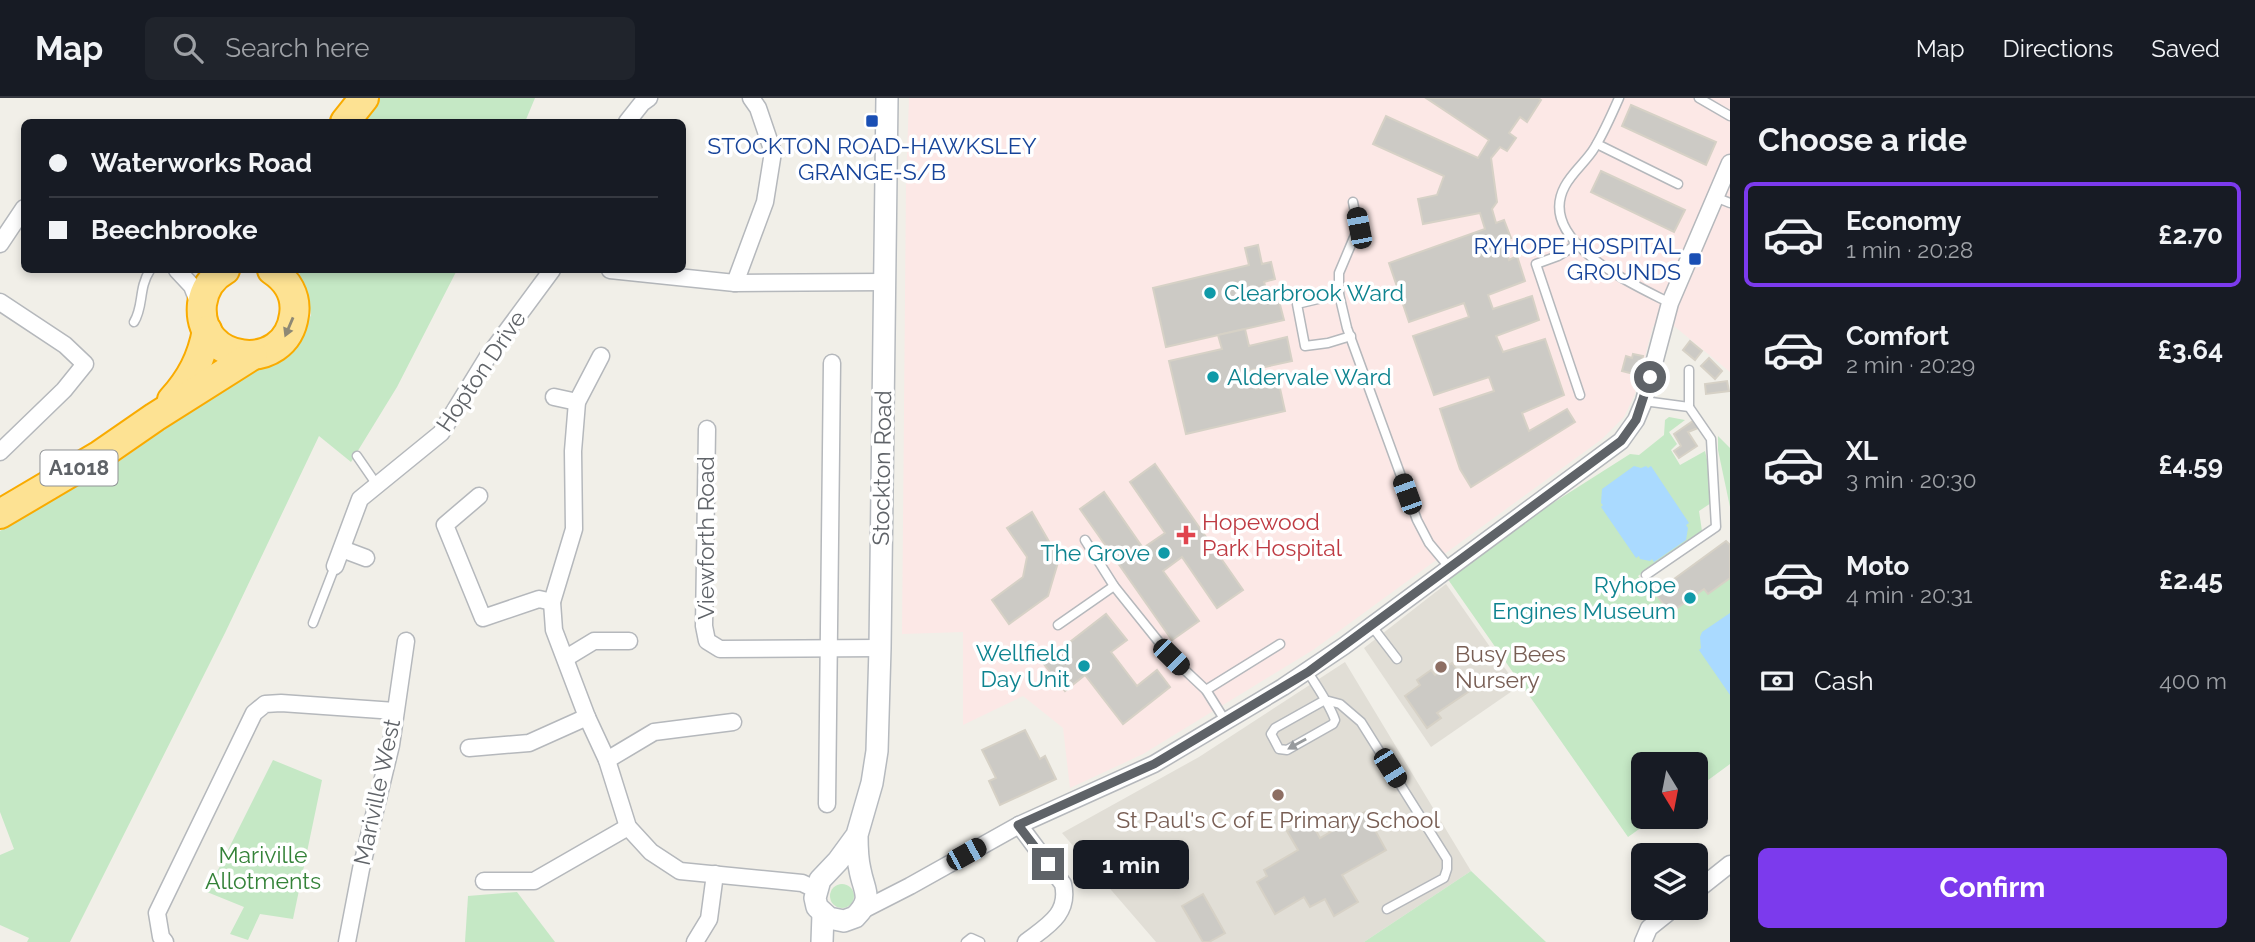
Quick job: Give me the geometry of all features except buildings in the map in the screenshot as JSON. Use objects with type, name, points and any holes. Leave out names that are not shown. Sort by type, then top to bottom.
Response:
[{"type":"highway","points":[[348,119],[365,98]]},
{"type":"highway","name":"A1018","points":[[156,417],[185,386],[198,365],[206,289],[216,273]]},
{"type":"highway","name":"A1018","points":[[0,514],[77,470],[253,355],[274,348],[289,332],[295,312],[294,301],[280,273]]},
{"type":"highway","points":[[204,320],[221,347],[242,355],[253,355]]},
{"type":"main road","name":"Stockton Road","points":[[821,881],[848,849],[856,835],[872,783],[877,751],[887,98]]},
{"type":"main road","name":"Stockton Road","points":[[856,835],[866,902],[863,909]]},
{"type":"main road","points":[[822,942],[823,914],[815,898],[821,881],[845,869],[854,872],[863,882]]},
{"type":"main road","points":[[823,914],[837,921],[844,921],[855,917],[863,909]]},
{"type":"main road","points":[[830,942],[844,921]]},
{"type":"street","points":[[736,283],[765,202],[773,152],[758,108],[751,98]]},
{"type":"street","points":[[629,119],[643,100]]},
{"type":"street","points":[[863,909],[910,886],[1018,825],[1154,764],[1308,672],[1621,441],[1636,420],[1644,401],[1670,303],[1722,200],[1730,163]]},
{"type":"street","points":[[0,244],[21,212]]},
{"type":"street","points":[[180,273],[192,286],[204,320]]},
{"type":"street","name":"Hopton Drive","points":[[335,566],[360,499],[442,433],[487,358],[550,273]]},
{"type":"street","points":[[639,273],[736,283],[885,282]]},
{"type":"street","points":[[0,302],[65,345],[85,364],[64,390],[0,452]]},
{"type":"street","points":[[601,356],[578,402],[573,451],[574,529],[552,602],[554,630],[587,717],[607,760],[628,827],[652,852],[680,871],[802,883],[821,881]]},
{"type":"street","points":[[827,804],[832,363]]},
{"type":"street","points":[[554,397],[578,402]]},
{"type":"street","name":"Viewforth Road","points":[[707,429],[704,626],[707,641],[720,649],[880,648]]},
{"type":"street","points":[[480,496],[445,525],[476,623],[539,599],[552,602]]},
{"type":"street","points":[[342,549],[366,558]]},
{"type":"street","points":[[566,657],[594,640],[629,641]]},
{"type":"street","name":"Mariville West","points":[[346,942],[386,768],[406,641]]},
{"type":"street","points":[[165,942],[161,937],[157,913],[254,713],[265,704],[281,703],[395,711]]},
{"type":"street","points":[[469,748],[529,743],[587,717]]},
{"type":"street","points":[[607,760],[654,732],[733,722]]},
{"type":"street","points":[[1018,825],[1063,884],[1066,895],[1060,914],[1026,942]]},
{"type":"street","points":[[484,881],[534,881],[628,827]]},
{"type":"street","points":[[1708,881],[1730,864]]},
{"type":"street","points":[[695,942],[709,919],[715,874]]},
{"type":"street","points":[[863,882],[888,890],[910,886]]},
{"type":"street","points":[[1643,942],[1649,928],[1659,920]]},
{"type":"lane","points":[[1619,98],[1597,144],[1564,188],[1559,206],[1564,225],[1578,244],[1602,265],[1670,303]]},
{"type":"lane","points":[[1699,98],[1730,116]]},
{"type":"lane","points":[[1597,144],[1678,184]]},
{"type":"lane","points":[[1353,202],[1359,228],[1339,273],[1339,294],[1351,337],[1417,520],[1429,543],[1449,567]]},
{"type":"lane","points":[[1578,244],[1558,256],[1536,264],[1580,395]]},
{"type":"lane","points":[[134,322],[139,314],[140,290],[148,273]]},
{"type":"lane","points":[[1339,294],[1297,304],[1305,346],[1351,337]]},
{"type":"lane","points":[[1646,575],[1716,527],[1711,439],[1689,407],[1689,370]]},
{"type":"lane","points":[[1644,401],[1689,407]]},
{"type":"lane","points":[[357,456],[377,485]]},
{"type":"lane","points":[[1085,540],[1114,586],[1171,657],[1206,690],[1226,722]]},
{"type":"lane","points":[[313,624],[335,566]]},
{"type":"lane","points":[[1058,625],[1114,586]]},
{"type":"lane","points":[[1371,625],[1397,659]]},
{"type":"lane","points":[[1206,690],[1280,644]]},
{"type":"lane","points":[[1308,672],[1325,700],[1334,715],[1333,724],[1287,750],[1279,749],[1271,734],[1275,727],[1325,700],[1340,704],[1361,722],[1447,859],[1444,878],[1387,909]]},
{"type":"lane","points":[[966,942],[971,938],[980,942]]},
{"type":"shaded area","name":"Hopewood Park Hospital","points":[[909,98],[1730,98],[1730,372],[1674,326],[1653,326],[1635,394],[1624,417],[1602,439],[1313,650],[1143,754],[1070,788],[1063,728],[1023,696],[963,725],[963,632],[902,634]]},
{"type":"shaded area","name":"Busy Bees Nursery","points":[[1446,584],[1518,687],[1431,747],[1364,648]]},
{"type":"shaded area","name":"St Paul's C of E Primary School","points":[[1345,662],[1471,871],[1364,942],[1156,942],[1062,833],[1199,757]]},
{"type":"green space","points":[[380,98],[535,98],[526,119],[363,119]]},
{"type":"green space","points":[[299,273],[455,273],[397,387],[351,462],[319,436],[225,633],[70,942],[27,942],[29,938],[0,925],[0,855],[14,849],[0,812],[0,531],[121,460],[211,397],[259,369],[277,362],[296,347],[311,315]]},
{"type":"green space","points":[[1669,417],[1685,420],[1669,432],[1677,444],[1671,450],[1680,465],[1705,451],[1710,473],[1711,503],[1699,511],[1702,531],[1638,576],[1670,613],[1704,589],[1730,578],[1730,764],[1708,780],[1708,752],[1631,752],[1631,830],[1638,830],[1628,837],[1447,578],[1534,515],[1630,454],[1639,455],[1664,435],[1665,420]]},
{"type":"green space","points":[[1718,436],[1730,448],[1730,507],[1718,450]]},
{"type":"green space","name":"Mariville Allotments","points":[[273,760],[322,780],[293,919],[260,914],[248,940],[230,934],[244,907],[207,892]]},
{"type":"green space","points":[[1471,871],[1546,942],[1364,942]]},
{"type":"green space","points":[[837,884],[847,884],[854,891],[854,901],[847,908],[837,908],[830,901],[830,891]]},
{"type":"green space","points":[[517,892],[555,942],[465,942],[468,896]]},
{"type":"water","points":[[1634,466],[1651,466],[1689,523],[1686,525],[1686,540],[1654,562],[1652,559],[1640,559],[1639,556],[1636,558],[1601,507],[1602,489]]},
{"type":"water","points":[[1730,613],[1730,695],[1699,650],[1702,632]]},
{"type":"place","name":"STOCKTON ROAD-HAWKSLEY GRANGE-S/B","points":[[872,121]]},
{"type":"place","name":"RYHOPE HOSPITAL GROUNDS","points":[[1695,259]]},
{"type":"place","name":"Clearbrook Ward","points":[[1210,293]]},
{"type":"place","name":"Aldervale Ward","points":[[1213,377]]},
{"type":"place","name":"Hopewood Park Hospital","points":[[1186,535]]},
{"type":"place","name":"The Grove","points":[[1164,553]]},
{"type":"place","name":"Ryhope Engines Museum","points":[[1690,598]]},
{"type":"place","name":"Wellfield Day Unit","points":[[1084,666]]},
{"type":"place","name":"Busy Bees Nursery","points":[[1441,667]]},
{"type":"place","name":"St Paul's C of E Primary School","points":[[1278,795]]},
{"type":"route","points":[[1048,864],[1018,825],[1154,764],[1308,672],[1621,441],[1636,420],[1650,377]]}]
